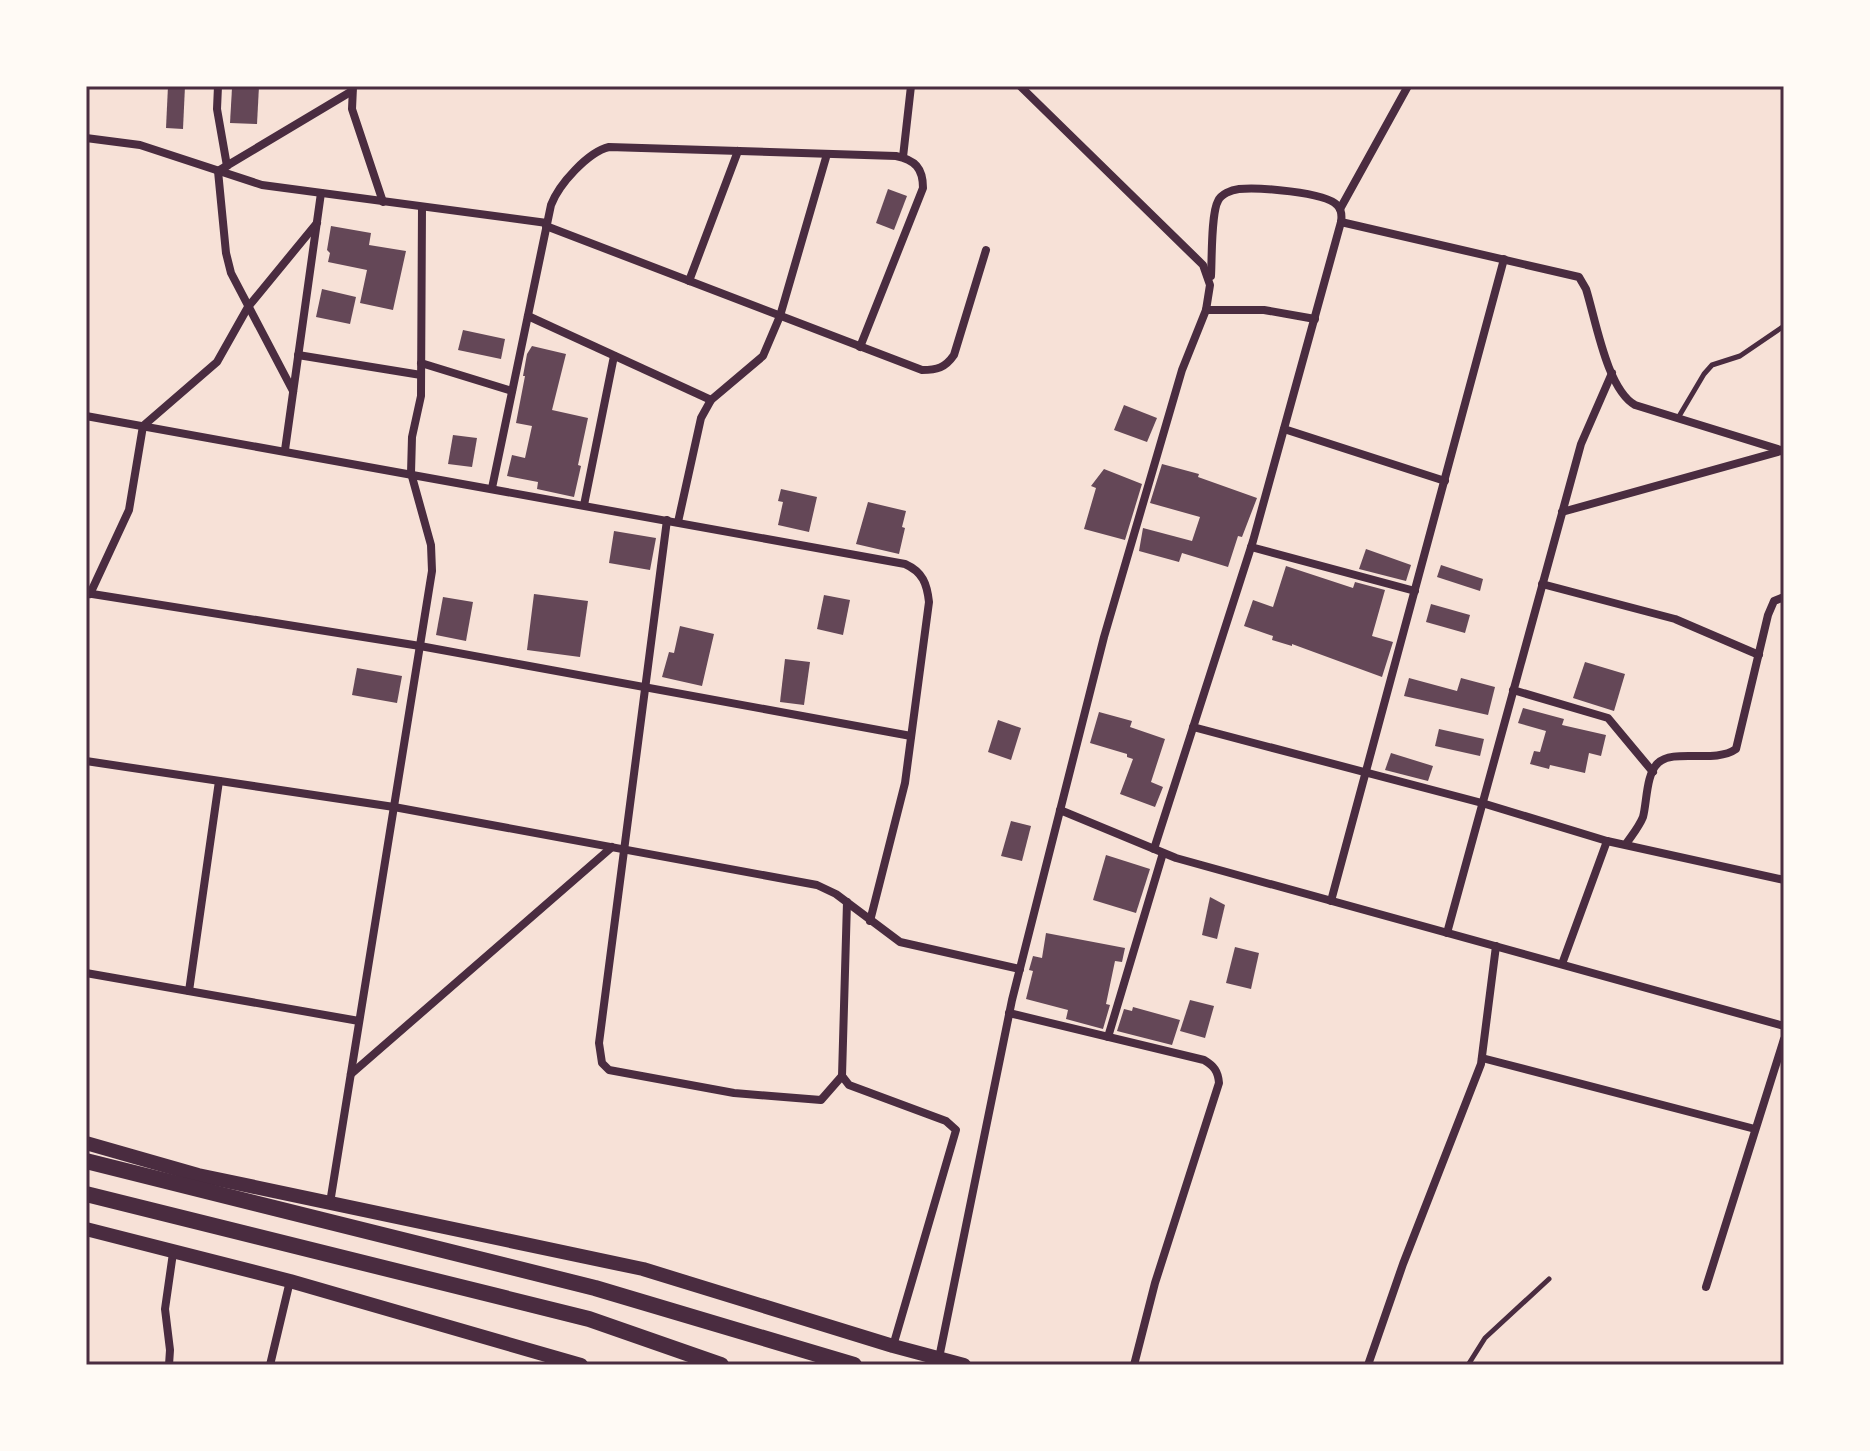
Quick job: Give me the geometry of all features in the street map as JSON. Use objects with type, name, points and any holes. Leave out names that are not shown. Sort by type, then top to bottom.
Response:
[{"type":"highway","points":[[86,1161],[595,1288],[854,1365]]},
{"type":"highway","points":[[86,1194],[589,1319],[721,1365]]},
{"type":"main road","points":[[86,1143],[198,1175],[643,1269],[964,1365]]},
{"type":"main road","points":[[86,1229],[290,1281],[581,1365]]},
{"type":"street","points":[[218,86],[227,263],[293,391]]},
{"type":"street","points":[[903,157],[911,86]]},
{"type":"street","points":[[1020,86],[1203,265],[1210,285]]},
{"type":"street","points":[[1154,849],[1251,547],[1341,222],[1340,209],[1408,86]]},
{"type":"street","points":[[222,169],[352,88]]},
{"type":"street","points":[[352,88],[352,109],[383,202]]},
{"type":"street","points":[[86,138],[130,142],[222,169],[262,185],[546,224],[922,370],[946,366],[954,355],[986,250]]},
{"type":"street","points":[[492,488],[546,224],[557,194],[589,156],[598,150],[609,147],[910,159],[923,177],[923,188],[860,347]]},
{"type":"street","points":[[689,281],[738,151]]},
{"type":"street","points":[[678,522],[701,418],[711,400],[763,356],[780,316],[827,154]]},
{"type":"street","points":[[939,1358],[1009,1013],[1104,637],[1182,370],[1206,310],[1216,206],[1223,195],[1240,189],[1287,192],[1326,199],[1340,209]]},
{"type":"street","points":[[285,450],[321,193]]},
{"type":"street","points":[[330,1203],[432,557],[411,473],[411,442],[421,401],[422,207]]},
{"type":"street","points":[[1341,222],[1579,277],[1586,289],[1616,385],[1627,400],[1783,451]]},
{"type":"street","points":[[317,223],[248,307],[217,362],[143,426],[129,510],[88,594],[420,646],[911,736]]},
{"type":"street","points":[[1331,901],[1504,259]]},
{"type":"street","points":[[1206,310],[1264,310],[1315,319]]},
{"type":"street","points":[[528,316],[711,400]]},
{"type":"street","points":[[298,355],[421,375]]},
{"type":"street","points":[[584,505],[614,356]]},
{"type":"street","points":[[421,363],[512,391]]},
{"type":"street","points":[[1447,933],[1585,431],[1612,373]]},
{"type":"street","points":[[86,416],[678,522],[905,564],[916,569],[923,578],[929,602],[903,790],[870,921]]},
{"type":"street","points":[[1284,429],[1445,481]]},
{"type":"street","points":[[1562,512],[1783,451]]},
{"type":"street","points":[[667,520],[599,1043],[602,1063],[609,1070],[640,1077],[785,1098],[821,1100],[842,1076]]},
{"type":"street","points":[[1251,547],[1415,591]]},
{"type":"street","points":[[1542,584],[1675,619],[1759,655]]},
{"type":"street","points":[[1626,844],[1643,817],[1658,762],[1664,759],[1722,756],[1736,749],[1770,607],[1774,601],[1784,597]]},
{"type":"street","points":[[1513,690],[1608,718],[1653,772]]},
{"type":"street","points":[[1193,727],[1482,803],[1607,841],[1784,880]]},
{"type":"street","points":[[86,761],[394,807],[817,885],[847,902],[888,935],[911,946],[1020,969]]},
{"type":"street","points":[[189,991],[219,781]]},
{"type":"street","points":[[1060,810],[1163,853],[1784,1026]]},
{"type":"street","points":[[1562,964],[1607,841]]},
{"type":"street","points":[[350,1075],[612,847]]},
{"type":"street","points":[[1108,1037],[1163,853]]},
{"type":"street","points":[[847,902],[842,1076],[849,1085],[946,1121],[956,1130],[893,1346]]},
{"type":"street","points":[[1368,1365],[1482,1058],[1496,946]]},
{"type":"street","points":[[86,973],[359,1021]]},
{"type":"street","points":[[1009,1013],[1204,1060],[1213,1065],[1218,1075],[1219,1083],[1155,1283],[1134,1365]]},
{"type":"street","points":[[1706,1287],[1783,1044]]},
{"type":"street","points":[[1482,1058],[1755,1129]]},
{"type":"street","points":[[169,1365],[165,1309],[173,1253]]},
{"type":"street","points":[[270,1365],[290,1281]]},
{"type":"lane","points":[[1678,418],[1712,365],[1740,356],[1784,326]]},
{"type":"lane","points":[[1468,1365],[1485,1338],[1549,1279]]},
{"type":"building","points":[[168,86],[185,86],[183,129],[166,128]]},
{"type":"building","points":[[259,86],[257,124],[230,123],[232,88]]},
{"type":"building","points":[[888,189],[907,196],[894,230],[876,223]]},
{"type":"building","points":[[331,226],[371,233],[369,245],[406,251],[393,310],[360,303],[367,270],[328,262]]},
{"type":"building","points":[[322,289],[356,297],[350,324],[316,317]]},
{"type":"building","points":[[463,330],[505,339],[501,359],[458,350]]},
{"type":"building","points":[[532,346],[566,354],[552,410],[588,418],[574,497],[537,489],[538,482],[507,476],[512,455],[525,458],[532,426],[516,423],[527,354]]},
{"type":"building","points":[[1124,405],[1157,418],[1147,442],[1114,430]]},
{"type":"building","points":[[453,435],[477,438],[472,467],[448,464]]},
{"type":"building","points":[[1162,464],[1199,474],[1198,477],[1257,498],[1242,537],[1238,536],[1228,567],[1182,553],[1179,562],[1139,551],[1143,528],[1192,541],[1200,517],[1150,503]]},
{"type":"building","points":[[1104,469],[1142,484],[1125,540],[1084,529],[1096,488],[1091,486]]},
{"type":"building","points":[[781,489],[817,497],[809,532],[778,525],[783,502],[778,501]]},
{"type":"building","points":[[868,502],[906,511],[899,554],[856,544]]},
{"type":"building","points":[[614,531],[656,538],[650,570],[609,563]]},
{"type":"building","points":[[1366,549],[1411,565],[1406,581],[1359,569]]},
{"type":"building","points":[[1441,565],[1483,579],[1480,591],[1437,577]]},
{"type":"building","points":[[1286,566],[1353,588],[1355,582],[1385,590],[1372,636],[1393,642],[1382,677],[1292,644],[1272,640],[1273,636],[1244,626],[1253,600],[1273,607]]},
{"type":"building","points":[[534,594],[588,601],[580,657],[527,650]]},
{"type":"building","points":[[824,595],[850,600],[843,635],[817,629]]},
{"type":"building","points":[[443,597],[473,602],[466,641],[436,635]]},
{"type":"building","points":[[1431,604],[1470,615],[1465,633],[1426,622]]},
{"type":"building","points":[[680,626],[714,634],[702,686],[662,677],[669,652],[674,653]]},
{"type":"building","points":[[785,659],[810,662],[804,705],[780,702]]},
{"type":"building","points":[[1585,662],[1625,674],[1614,711],[1573,698]]},
{"type":"building","points":[[357,668],[402,676],[397,703],[352,695]]},
{"type":"building","points":[[1409,678],[1457,691],[1461,678],[1495,687],[1488,715],[1404,696]]},
{"type":"building","points":[[1523,708],[1564,719],[1562,725],[1606,735],[1601,756],[1589,753],[1585,773],[1530,764],[1534,751],[1540,752],[1546,731],[1518,723]]},
{"type":"building","points":[[1099,712],[1132,721],[1130,727],[1165,739],[1151,782],[1163,787],[1155,807],[1120,794],[1133,759],[1127,754],[1090,743]]},
{"type":"building","points":[[998,720],[1021,728],[1011,760],[988,752]]},
{"type":"building","points":[[1439,729],[1484,739],[1480,756],[1435,746]]},
{"type":"building","points":[[1391,753],[1433,766],[1428,781],[1385,770]]},
{"type":"building","points":[[1011,821],[1031,826],[1022,861],[1001,856]]},
{"type":"building","points":[[1106,855],[1150,869],[1136,913],[1093,900]]},
{"type":"building","points":[[1210,897],[1225,905],[1217,939],[1202,935]]},
{"type":"building","points":[[1046,933],[1125,948],[1122,962],[1115,961],[1106,1004],[1110,1005],[1103,1029],[1066,1019],[1068,1010],[1026,999],[1033,971],[1029,970],[1033,956],[1042,958]]},
{"type":"building","points":[[1235,947],[1259,953],[1251,989],[1226,983]]},
{"type":"building","points":[[1190,1000],[1214,1006],[1205,1038],[1180,1031]]},
{"type":"building","points":[[1133,1007],[1180,1020],[1172,1045],[1117,1031],[1124,1009],[1132,1011]]}]
